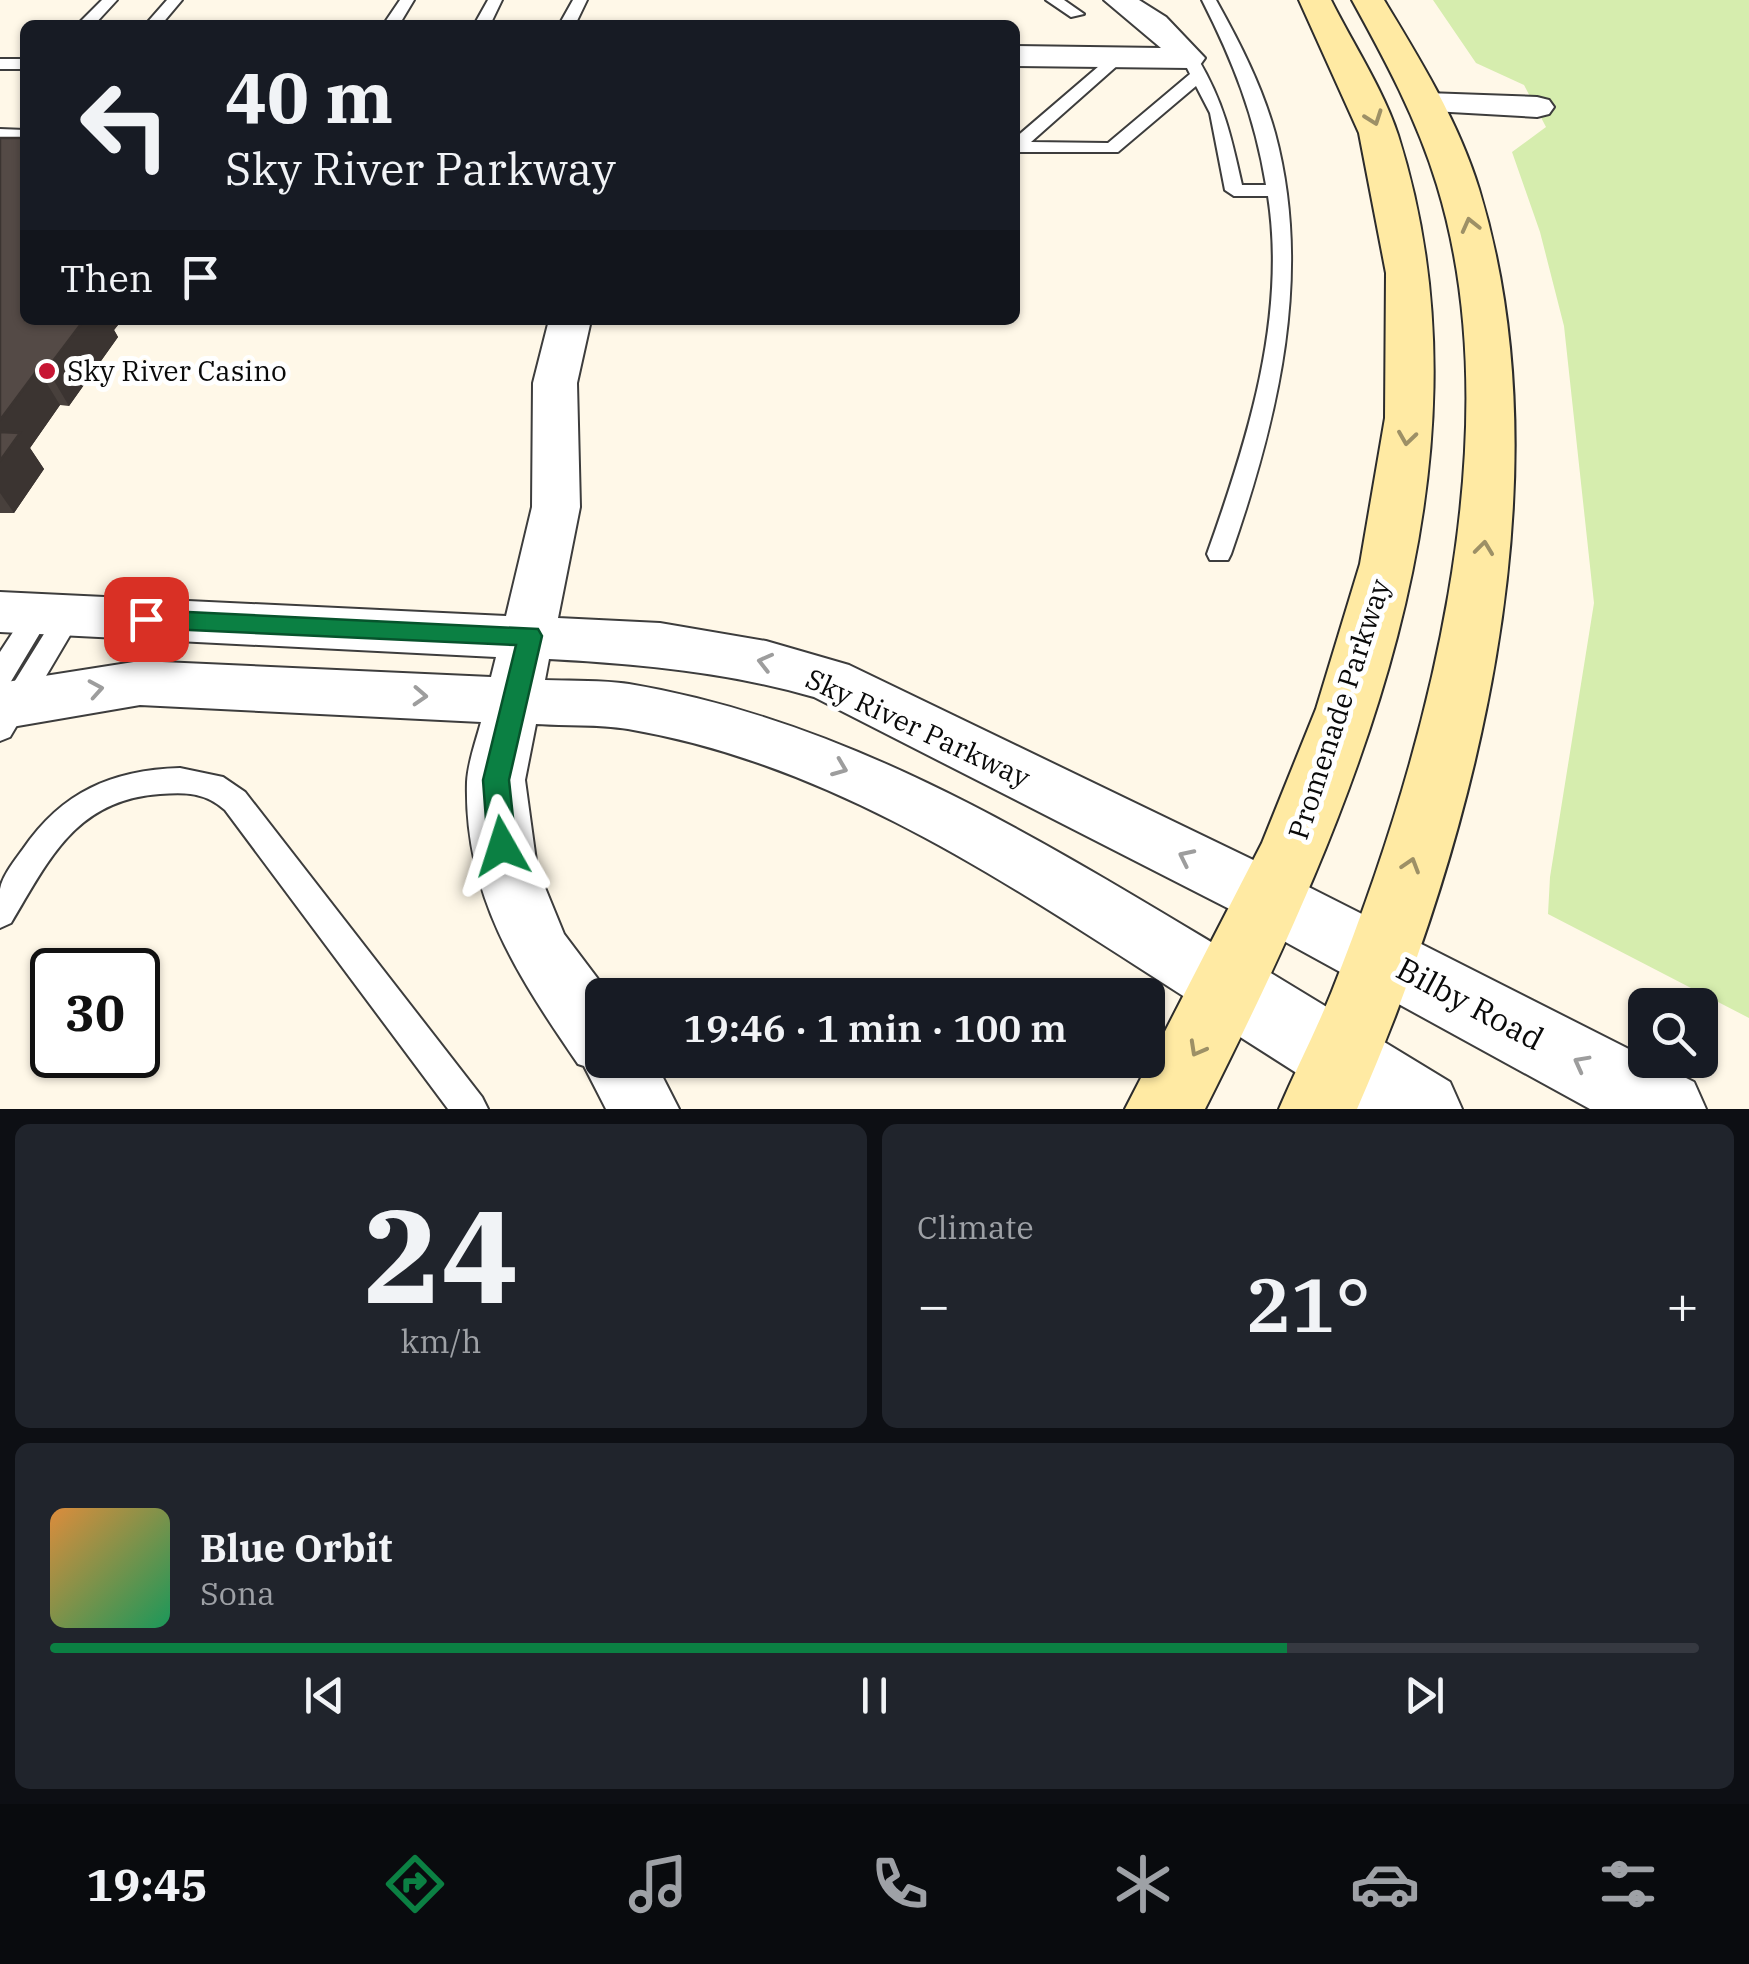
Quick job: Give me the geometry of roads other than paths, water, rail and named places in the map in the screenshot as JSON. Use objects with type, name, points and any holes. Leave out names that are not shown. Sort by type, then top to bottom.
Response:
[{"type":"main road","name":"Promenade Parkway","points":[[1164,1109],[1230,989],[1273,900],[1336,736],[1392,540],[1411,402],[1409,275],[1390,166],[1358,76],[1315,0]]},
{"type":"main road","points":[[1329,1084],[1381,957],[1423,828],[1462,679],[1490,496],[1491,370],[1482,283],[1461,190],[1427,102],[1368,0]]},
{"type":"street","points":[[1118,0],[1155,24],[1195,66]]},
{"type":"street","points":[[1020,56],[1119,57],[1195,66]]},
{"type":"street","points":[[1427,102],[1538,108]]},
{"type":"street","points":[[569,325],[555,383],[556,507],[496,780],[506,868],[541,956],[585,1017]]},
{"type":"street","name":"Sky River Parkway","points":[[36,614],[530,636],[714,651],[830,680],[1273,900]]},
{"type":"street","points":[[4,704],[140,684],[624,706],[744,733],[818,759],[922,806],[1230,989],[1329,1084],[1423,1109]]},
{"type":"street","name":"Bilby Road","points":[[1273,900],[1667,1109]]},
{"type":"street","points":[[626,1078],[644,1109]]},
{"type":"lane","points":[[90,20],[110,0]]},
{"type":"lane","points":[[158,20],[176,0]]},
{"type":"lane","points":[[1053,0],[1076,14]]},
{"type":"lane","points":[[1209,0],[1258,103],[1278,191],[1284,254],[1276,343],[1251,460],[1220,554]]},
{"type":"lane","points":[[1020,143],[1119,57]]},
{"type":"lane","points":[[1020,147],[1112,148],[1195,66],[1226,137],[1234,190],[1278,191]]},
{"type":"lane","points":[[4,704],[36,614]]},
{"type":"lane","points":[[0,913],[47,836],[76,806],[93,795],[136,781],[188,780],[215,786],[235,801],[470,1109]]},
{"type":"place","name":"Sky River Casino","points":[[47,371]]}]
